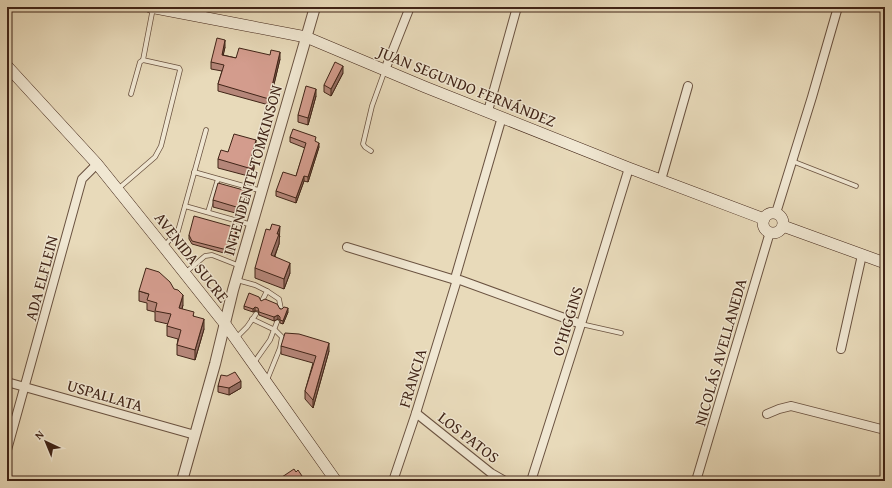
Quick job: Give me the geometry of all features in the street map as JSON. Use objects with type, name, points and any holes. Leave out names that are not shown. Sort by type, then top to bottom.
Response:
[{"type":"main road","name":"JUAN SEGUNDO FERNÁNDEZ","points":[[152,7],[306,37],[629,168],[764,219]]},
{"type":"main road","name":"AVENIDA SUCRE","points":[[7,66],[97,164],[185,273],[225,324],[331,479]]},
{"type":"main road","points":[[771,213],[776,213],[783,221],[783,226],[780,230],[770,232],[766,229],[764,219],[771,213]]},
{"type":"main road","points":[[783,226],[885,263]]},
{"type":"street","name":"INTENDENTE TOMKINSON","points":[[182,481],[236,280],[315,7]]},
{"type":"street","points":[[385,70],[410,7]]},
{"type":"street","points":[[488,111],[517,7]]},
{"type":"street","points":[[776,213],[838,7]]},
{"type":"street","points":[[661,180],[688,86]]},
{"type":"street","name":"FRANCIA","points":[[393,481],[416,413],[502,117]]},
{"type":"street","name":"ADA ELFLEIN","points":[[7,450],[82,179],[97,164]]},
{"type":"street","name":"O'HIGGINS","points":[[531,481],[629,168]]},
{"type":"street","name":"NICOLÁS AVELLANEDA","points":[[696,481],[770,232]]},
{"type":"street","points":[[347,246],[456,279],[581,324]]},
{"type":"street","points":[[841,349],[862,255]]},
{"type":"street","name":"USPALLATA","points":[[7,382],[195,435]]},
{"type":"street","points":[[767,414],[791,406],[885,430]]},
{"type":"street","name":"LOS PATOS","points":[[416,413],[491,473],[506,481]]},
{"type":"lane","points":[[131,94],[140,62],[143,60],[152,7]]},
{"type":"lane","points":[[118,190],[155,157],[161,146],[180,70],[178,68],[143,60]]},
{"type":"lane","points":[[371,151],[363,144],[372,106],[385,70]]},
{"type":"lane","points":[[163,246],[178,231],[206,130]]},
{"type":"lane","points":[[792,161],[856,186]]},
{"type":"lane","points":[[194,172],[262,191]]},
{"type":"lane","points":[[208,212],[218,179]]},
{"type":"lane","points":[[185,206],[252,225]]},
{"type":"lane","points":[[185,273],[204,256],[212,256],[240,266]]},
{"type":"lane","points":[[236,280],[255,285],[267,291],[279,299],[281,309]]},
{"type":"lane","points":[[262,301],[267,291]]},
{"type":"lane","points":[[235,339],[256,314]]},
{"type":"lane","points":[[252,319],[275,330],[282,337],[290,338]]},
{"type":"lane","points":[[253,364],[270,340],[277,322]]},
{"type":"lane","points":[[581,324],[621,333]]},
{"type":"lane","points":[[266,382],[280,348],[282,337]]},
{"type":"building","points":[[217,38],[225,40],[222,55],[236,58],[239,48],[270,55],[271,50],[280,52],[269,99],[218,84],[224,65],[211,62]]},
{"type":"building","points":[[335,62],[343,66],[331,89],[324,85]]},
{"type":"building","points":[[306,86],[316,89],[308,118],[298,115]]},
{"type":"building","points":[[293,129],[316,137],[315,141],[319,143],[308,177],[304,176],[296,198],[276,191],[283,172],[296,176],[306,143],[290,137]]},
{"type":"building","points":[[234,134],[256,140],[251,158],[254,159],[252,169],[218,159],[221,150],[228,152]]},
{"type":"building","points":[[218,183],[247,191],[243,209],[213,200]]},
{"type":"building","points":[[194,216],[237,228],[231,251],[192,241],[189,235]]},
{"type":"building","points":[[272,224],[280,226],[277,234],[279,234],[271,255],[290,263],[284,279],[255,268],[266,229],[270,230]]},
{"type":"building","points":[[146,268],[159,272],[170,282],[174,289],[178,290],[183,295],[179,308],[194,312],[193,316],[204,319],[195,350],[177,345],[181,330],[167,326],[171,314],[155,311],[157,303],[147,300],[149,294],[139,291]]},
{"type":"building","points":[[249,293],[259,297],[261,301],[265,299],[277,304],[280,309],[284,307],[288,308],[283,321],[280,320],[278,315],[274,317],[259,312],[258,308],[255,307],[253,309],[244,306]]},
{"type":"building","points":[[285,333],[299,334],[329,343],[313,400],[305,391],[316,356],[281,346]]},
{"type":"building","points":[[235,372],[241,381],[229,388],[218,386],[221,375],[227,376]]},
{"type":"building","points":[[294,469],[296,472],[298,470],[302,476],[300,478],[301,479],[298,481],[285,481],[282,477]]}]
